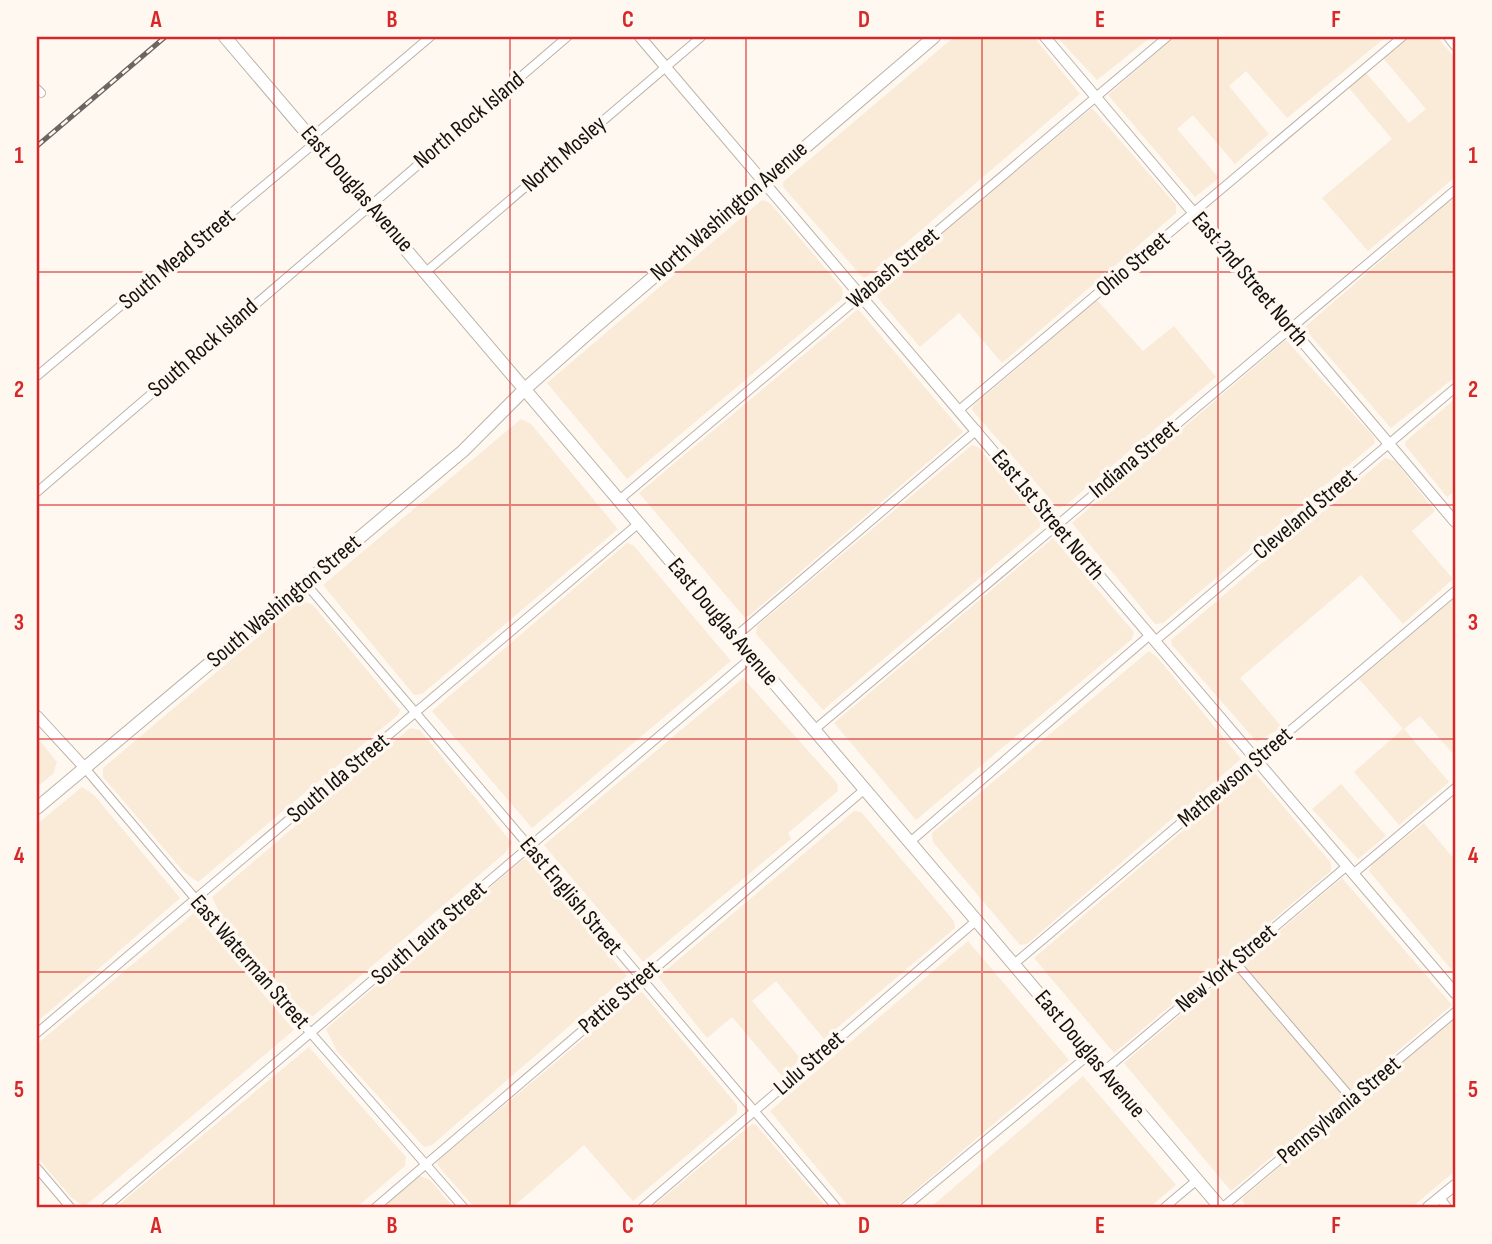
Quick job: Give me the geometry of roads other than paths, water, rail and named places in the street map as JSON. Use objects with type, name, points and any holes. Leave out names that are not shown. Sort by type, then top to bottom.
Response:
[{"type":"main road","name":"East Douglas Avenue","points":[[225,37],[1222,1207]]},
{"type":"main road","name":"North Washington Avenue","points":[[526,388],[934,37]]},
{"type":"main road","name":"South Washington Street","points":[[37,808],[463,451],[526,388]]},
{"type":"street","name":"South Mead Street","points":[[37,376],[314,140],[430,37]]},
{"type":"street","name":"North Rock Island","points":[[370,204],[567,37]]},
{"type":"street","name":"East 1st Street North","points":[[640,37],[1455,990]]},
{"type":"street","name":"North Mosley","points":[[427,271],[701,37]]},
{"type":"street","name":"East 2nd Street North","points":[[1045,37],[1455,522]]},
{"type":"street","name":"Wabash Street","points":[[619,500],[1167,37]]},
{"type":"street","name":"Ohio Street","points":[[959,410],[1402,37]]},
{"type":"street","points":[[1448,37],[1455,46]]},
{"type":"street","name":"Indiana Street","points":[[814,730],[1455,190]]},
{"type":"street","name":"South Rock Island","points":[[37,492],[370,204]]},
{"type":"street","name":"Cleveland Street","points":[[909,842],[1455,388]]},
{"type":"street","points":[[735,637],[977,430]]},
{"type":"street","name":"South Ida Street","points":[[37,1033],[639,523]]},
{"type":"street","name":"East English Street","points":[[306,583],[836,1207]]},
{"type":"street","name":"Mathewson Street","points":[[1014,964],[1455,591]]},
{"type":"street","name":"South Laura Street","points":[[106,1207],[752,657]]},
{"type":"street","name":"East Waterman Street","points":[[37,716],[85,766],[196,899],[463,1207]]},
{"type":"street","name":"New York Street","points":[[1104,1071],[1234,961],[1455,788]]},
{"type":"street","name":"Pattie Street","points":[[376,1207],[865,789]]},
{"type":"street","name":"Lulu Street","points":[[643,1207],[977,920]]},
{"type":"street","points":[[1234,961],[1352,1099]]},
{"type":"street","name":"Pennsylvania Street","points":[[1222,1207],[1455,1012]]},
{"type":"street","points":[[905,1207],[916,1204],[1090,1054]]},
{"type":"street","points":[[37,1168],[70,1207]]},
{"type":"street","points":[[1166,1207],[1197,1180]]},
{"type":"street","points":[[1428,1207],[1455,1185]]},
{"type":"street","points":[[1440,1198],[1447,1207]]},
{"type":"railway","points":[[37,146],[165,37]]}]
